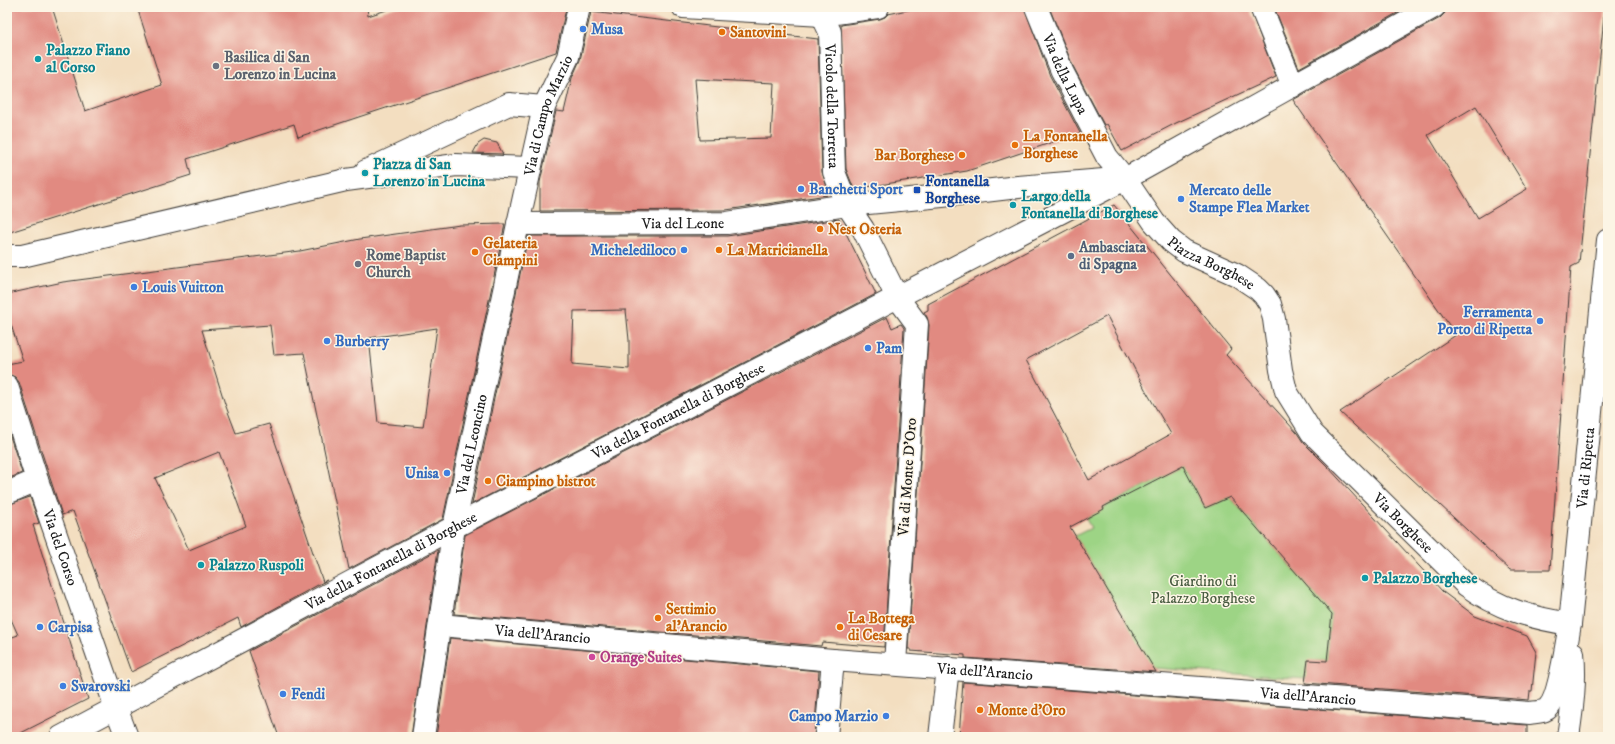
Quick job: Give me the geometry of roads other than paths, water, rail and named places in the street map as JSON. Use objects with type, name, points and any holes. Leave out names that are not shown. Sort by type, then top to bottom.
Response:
[{"type":"street","name":"Via di Campo Marzio","points":[[518,224],[544,107],[568,57],[579,7]]},
{"type":"street","points":[[683,7],[821,11],[878,7]]},
{"type":"street","name":"Via della Lupa","points":[[1036,7],[1062,71],[1107,156],[1125,179]]},
{"type":"street","points":[[1261,7],[1290,88]]},
{"type":"street","points":[[897,297],[864,229],[847,205],[1018,187],[1125,179],[1434,7]]},
{"type":"street","name":"Vicolo della Torretta","points":[[821,11],[830,32],[834,172],[847,205]]},
{"type":"street","points":[[346,180],[509,104],[544,107]]},
{"type":"street","points":[[7,256],[22,256],[346,180],[456,165],[530,168]]},
{"type":"street","name":"Via della Fontanella di Borghese","points":[[62,737],[454,527],[1125,179]]},
{"type":"street","name":"Piazza Borghese","points":[[1125,179],[1154,222],[1178,247],[1192,256],[1237,275],[1258,289],[1264,295],[1270,304],[1274,318],[1281,370],[1286,392],[1312,433]]},
{"type":"street","name":"Via del Leone","points":[[518,224],[727,223],[847,205]]},
{"type":"street","name":"Via del Leoncino","points":[[423,737],[454,527],[518,224]]},
{"type":"street","name":"Via di Ripetta","points":[[1570,624],[1608,240]]},
{"type":"street","name":"Via di Monte D'Oro","points":[[895,664],[917,324],[897,297]]},
{"type":"street","name":"Via del Corso","points":[[7,386],[37,480],[127,737]]},
{"type":"street","name":"Via Borghese","points":[[1312,433],[1466,585],[1489,600],[1514,611],[1541,620],[1570,624]]},
{"type":"street","points":[[7,494],[37,480]]},
{"type":"street","points":[[1569,735],[1575,672],[1570,624]]},
{"type":"street","name":"Via dell'Arancio","points":[[440,625],[833,660],[1530,713],[1548,708],[1553,701],[1561,674],[1570,624]]},
{"type":"street","points":[[826,737],[833,660]]},
{"type":"street","points":[[940,737],[948,668]]},
{"type":"place","name":"Musa","points":[[583,29]]},
{"type":"place","name":"Santovini","points":[[722,32]]},
{"type":"place","name":"Palazzo Fiano al Corso","points":[[38,59]]},
{"type":"place","name":"Basilica di San Lorenzo in Lucina","points":[[216,66]]},
{"type":"place","name":"La Fontanella Borghese","points":[[1015,145]]},
{"type":"place","name":"Bar Borghese","points":[[962,155]]},
{"type":"place","name":"Piazza di San Lorenzo in Lucina","points":[[365,173]]},
{"type":"place","name":"Banchetti Sport","points":[[801,189]]},
{"type":"place","name":"Fontanella Borghese","points":[[917,190]]},
{"type":"place","name":"Mercato delle Stampe Flea Market","points":[[1181,199]]},
{"type":"place","name":"Largo della Fontanella di Borghese","points":[[1013,205]]},
{"type":"place","name":"Nest Osteria","points":[[820,229]]},
{"type":"place","name":"Michelediloco","points":[[684,250]]},
{"type":"place","name":"La Matricianella","points":[[719,250]]},
{"type":"place","name":"Gelateria Ciampini","points":[[475,252]]},
{"type":"place","name":"Ambasciata di Spagna","points":[[1071,256]]},
{"type":"place","name":"Rome Baptist Church","points":[[358,264]]},
{"type":"place","name":"Louis Vuitton","points":[[134,287]]},
{"type":"place","name":"Ferramenta Porto di Ripetta","points":[[1540,321]]},
{"type":"place","name":"Burberry","points":[[327,341]]},
{"type":"place","name":"Pam","points":[[868,348]]},
{"type":"place","name":"Unisa","points":[[447,473]]},
{"type":"place","name":"Ciampino bistrot","points":[[488,481]]},
{"type":"place","name":"Palazzo Ruspoli","points":[[201,565]]},
{"type":"place","name":"Palazzo Borghese","points":[[1365,578]]},
{"type":"place","name":"Settimio al'Arancio","points":[[658,618]]},
{"type":"place","name":"Carpisa","points":[[40,627]]},
{"type":"place","name":"La Bottega di Cesare","points":[[840,627]]},
{"type":"place","name":"Orange Suites","points":[[592,657]]},
{"type":"place","name":"Swarovski","points":[[63,686]]},
{"type":"place","name":"Fendi","points":[[283,694]]},
{"type":"place","name":"Monte d'Oro","points":[[980,710]]},
{"type":"place","name":"Campo Marzio","points":[[886,716]]},
{"type":"park label","name":"Giardino di Palazzo Borghese","points":[[1203,590]]}]
